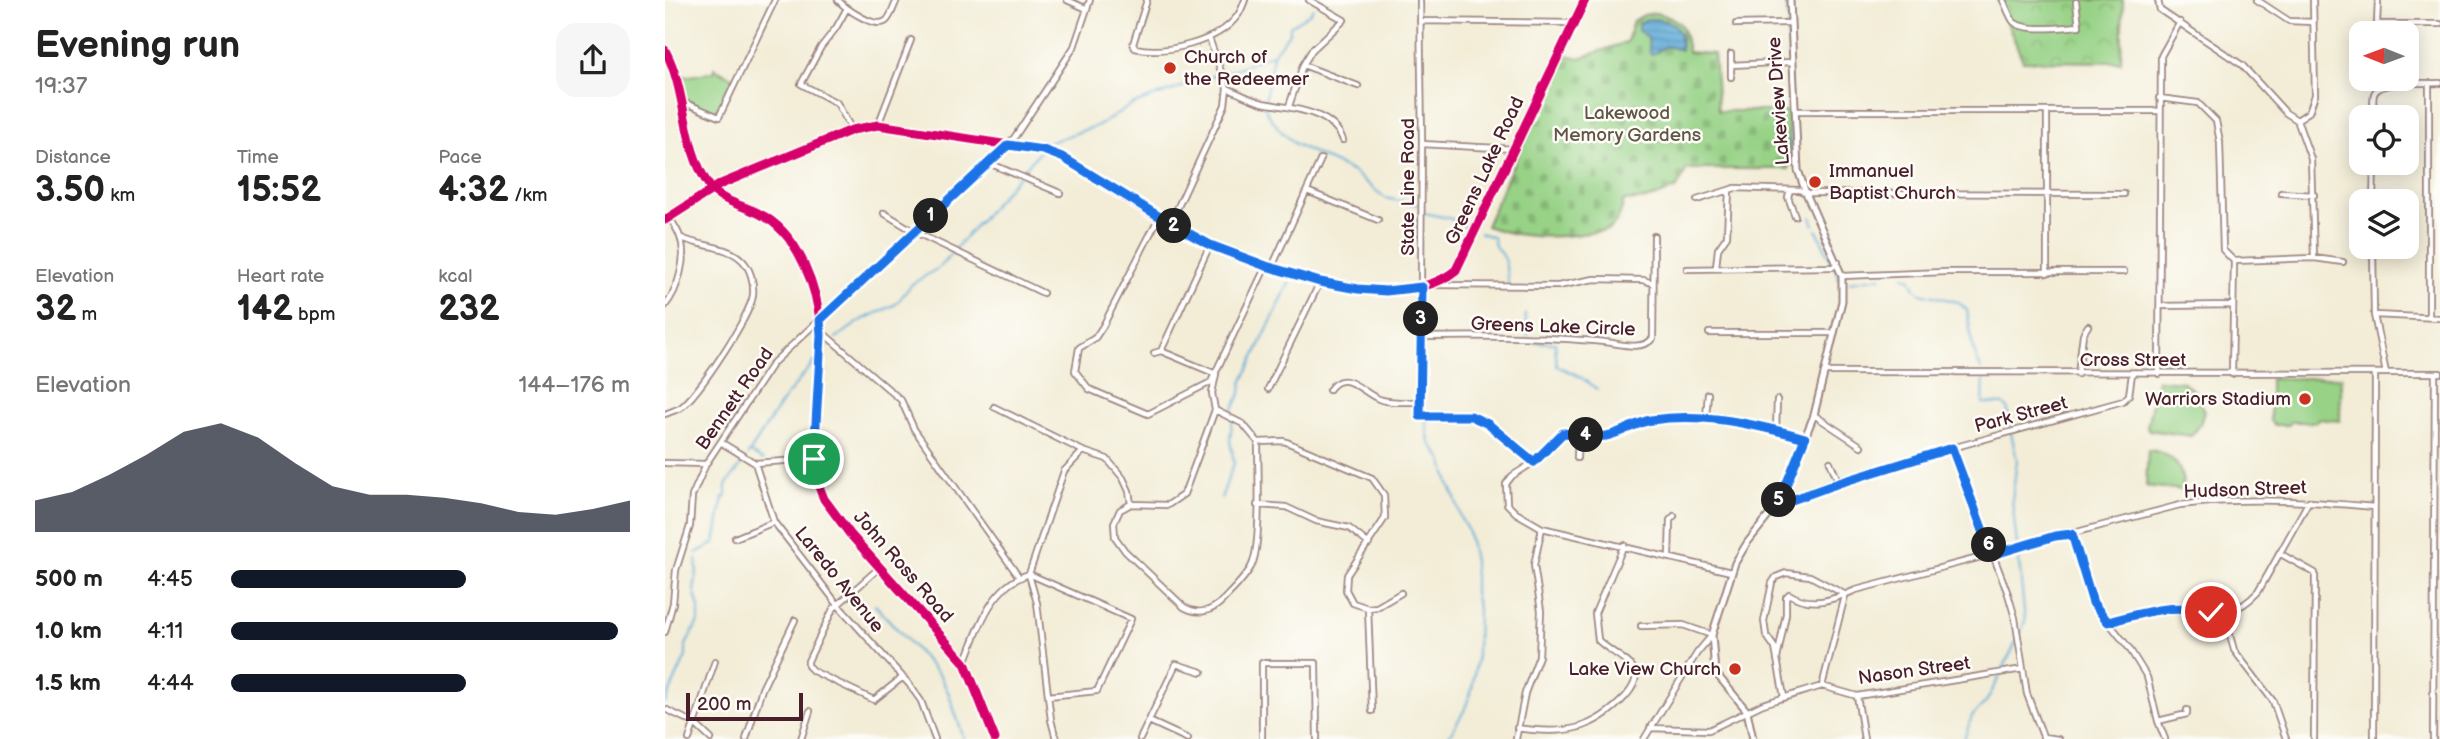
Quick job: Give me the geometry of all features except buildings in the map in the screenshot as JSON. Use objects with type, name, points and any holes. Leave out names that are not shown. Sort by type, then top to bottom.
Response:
[{"type":"main road","name":"Lakeview Drive","points":[[1753,739],[1747,711],[1715,672],[1712,635],[1731,572],[1747,543],[1778,505],[1814,415],[1842,301],[1842,275],[1798,170],[1790,0]]},
{"type":"street","points":[[680,100],[719,117],[775,0]]},
{"type":"street","points":[[838,0],[846,10],[875,23],[887,20],[897,0]]},
{"type":"street","points":[[1067,0],[1087,9]]},
{"type":"street","name":"Bennett Road","points":[[665,632],[673,603],[676,570],[690,526],[692,496],[706,464],[773,363],[1008,145],[1074,47],[1090,0]]},
{"type":"street","points":[[1147,0],[1135,37],[1135,48],[1155,52],[1209,37],[1224,30],[1238,15],[1245,0]]},
{"type":"street","points":[[1289,106],[1303,65],[1312,50],[1343,20],[1309,0]]},
{"type":"street","name":"State Line Road","points":[[1420,0],[1425,286],[1418,402],[1420,416],[1471,416],[1488,424],[1534,462]]},
{"type":"street","name":"Greens Lake Road","points":[[667,218],[712,190],[852,130],[878,125],[1043,150],[1062,157],[1210,245],[1269,267],[1320,282],[1358,289],[1386,291],[1425,286],[1448,277],[1456,270],[1585,0]]},
{"type":"street","points":[[2003,0],[2012,20],[2020,26],[2030,27],[2079,26],[2077,2]]},
{"type":"street","points":[[2158,0],[2160,10],[2242,65],[2286,113],[2297,120],[2311,159],[2314,258]]},
{"type":"street","points":[[2257,0],[2289,21],[2313,22]]},
{"type":"street","points":[[2297,120],[2309,112],[2315,95],[2313,0]]},
{"type":"street","points":[[2378,0],[2377,24],[2440,24]]},
{"type":"street","points":[[846,10],[821,47],[801,84],[837,103],[852,130]]},
{"type":"street","points":[[1420,21],[1573,23]]},
{"type":"street","points":[[2159,374],[2161,56],[2180,22]]},
{"type":"street","points":[[1736,24],[1790,23]]},
{"type":"street","points":[[1170,223],[1225,105],[1227,88],[1209,37]]},
{"type":"street","points":[[878,125],[911,40]]},
{"type":"street","points":[[665,50],[672,66],[696,162],[712,190]]},
{"type":"street","points":[[1731,54],[1731,77]]},
{"type":"street","points":[[1731,65],[1792,62]]},
{"type":"street","points":[[1303,65],[1358,86]]},
{"type":"street","points":[[2374,105],[2374,94],[2379,88],[2391,83],[2440,83]]},
{"type":"street","points":[[2429,84],[2429,317]]},
{"type":"street","points":[[1227,88],[1260,102],[1289,106],[1331,122],[1343,140]]},
{"type":"street","points":[[2159,99],[2198,103],[2216,121],[2220,142],[2223,250],[2234,261],[2314,258],[2343,262]]},
{"type":"street","points":[[1794,111],[2159,111]]},
{"type":"street","points":[[2047,112],[2047,274]]},
{"type":"street","points":[[1422,144],[1516,149]]},
{"type":"street","points":[[1159,217],[1103,326],[1095,338],[1079,348],[1075,371],[1089,389],[1148,414],[1211,382],[1321,159]]},
{"type":"street","points":[[989,163],[1060,193]]},
{"type":"street","points":[[1697,200],[1735,188],[1799,190],[1806,193],[2124,194]]},
{"type":"street","name":"John Ross Road","points":[[712,190],[765,216],[792,240],[806,272],[820,320],[814,459],[818,484],[834,514],[965,663],[995,739]]},
{"type":"street","points":[[1716,267],[1718,249],[1727,236],[1729,190]]},
{"type":"street","points":[[1790,190],[1788,197],[1795,216]]},
{"type":"street","points":[[1307,191],[1378,220]]},
{"type":"street","points":[[2281,193],[2313,195]]},
{"type":"street","points":[[884,213],[915,232],[1043,293]]},
{"type":"street","points":[[665,414],[681,407],[694,394],[745,320],[753,297],[752,277],[742,260],[725,250],[682,238],[667,218]]},
{"type":"street","points":[[1652,283],[1654,236]]},
{"type":"street","points":[[665,306],[672,298],[681,274],[682,238]]},
{"type":"street","points":[[1161,351],[1210,245]]},
{"type":"street","points":[[2373,259],[2374,315],[2386,373]]},
{"type":"street","points":[[2232,374],[2234,261]]},
{"type":"street","points":[[1687,269],[1833,267],[1837,262]]},
{"type":"street","points":[[1842,275],[2124,272]]},
{"type":"street","name":"Greens Lake Circle","points":[[1421,337],[1592,340],[1640,345],[1649,343],[1653,338],[1652,283],[1643,280],[1594,279],[1558,286],[1425,286]]},
{"type":"street","points":[[1268,389],[1320,282]]},
{"type":"street","points":[[2160,306],[2232,305]]},
{"type":"street","points":[[2374,315],[2440,318]]},
{"type":"street","points":[[2078,374],[2083,334],[2088,326]]},
{"type":"street","points":[[821,331],[901,400],[914,429],[1019,578]]},
{"type":"street","points":[[1709,333],[1836,333]]},
{"type":"street","points":[[1154,353],[1161,351],[1216,374]]},
{"type":"street","name":"Cross Street","points":[[1826,372],[2437,373]]},
{"type":"street","points":[[2433,739],[2437,373]]},
{"type":"street","points":[[1215,410],[1243,424],[1258,442],[1257,544],[1252,566],[1220,604],[1201,612],[1184,607],[1119,543],[1114,529],[1120,510],[1131,504],[1168,505],[1184,494],[1215,410],[1212,393],[1216,374]]},
{"type":"street","name":"Park Street","points":[[1778,505],[1952,448],[2123,401],[2129,395],[2132,374]]},
{"type":"street","points":[[2374,739],[2375,374]]},
{"type":"street","points":[[1329,390],[1334,383],[1343,380],[1354,383],[1378,400],[1418,402]]},
{"type":"street","points":[[1706,417],[1708,394]]},
{"type":"street","points":[[1776,430],[1777,400]]},
{"type":"street","points":[[994,407],[1083,451],[1107,459],[1118,469],[1129,491],[1131,504]]},
{"type":"street","points":[[1814,415],[1861,446]]},
{"type":"street","points":[[1731,572],[1542,528],[1516,513],[1507,504],[1506,484],[1512,476],[1534,462],[1563,433],[1603,436],[1633,424],[1653,420],[1706,417],[1738,421],[1805,438]]},
{"type":"street","points":[[1577,458],[1578,435]]},
{"type":"street","points":[[1258,442],[1284,441],[1372,478],[1384,495],[1385,518],[1347,575],[1346,590],[1353,603],[1368,608],[1377,607],[1401,593]]},
{"type":"street","points":[[722,443],[755,463],[814,459]]},
{"type":"street","points":[[1952,448],[2015,618],[2027,694],[2044,738],[2058,739]]},
{"type":"street","points":[[1056,739],[1037,603],[1029,575],[1064,471],[1083,451]]},
{"type":"street","points":[[1830,462],[1839,483]]},
{"type":"street","points":[[665,463],[706,464]]},
{"type":"street","name":"Laredo Avenue","points":[[755,463],[774,522],[838,605],[921,701],[936,739]]},
{"type":"street","points":[[2108,622],[2172,607],[2224,613],[2248,602],[2258,592],[2309,501]]},
{"type":"street","name":"Hudson Street","points":[[1777,659],[1786,614],[1786,597],[1789,594],[1807,602],[1818,602],[2055,536],[2072,534],[2180,505],[2309,501],[2374,507]]},
{"type":"street","points":[[1257,505],[1286,507],[1316,521],[1349,528],[1369,544]]},
{"type":"street","points":[[1668,556],[1670,520],[1674,516]]},
{"type":"street","points":[[734,537],[774,522]]},
{"type":"street","points":[[1516,739],[1525,694],[1539,656],[1541,611],[1534,565],[1542,528]]},
{"type":"street","points":[[2072,534],[2093,603],[2129,648],[2147,677],[2165,739]]},
{"type":"street","points":[[1517,728],[1549,733],[1575,729],[1611,712],[1632,690],[1637,676],[1633,667],[1598,640],[1595,613],[1623,545]]},
{"type":"street","points":[[2279,553],[2315,573],[2314,739]]},
{"type":"street","points":[[879,568],[829,616],[808,666],[813,671],[874,700],[903,677]]},
{"type":"street","points":[[1650,728],[1709,730],[1747,711],[1822,686],[1845,595],[1810,576],[1786,573],[1776,577],[1772,583],[1764,621],[1766,635],[1775,648],[1784,697]]},
{"type":"street","points":[[965,663],[987,609],[1019,578],[1029,575],[1131,619],[1097,691],[1048,696]]},
{"type":"street","points":[[1368,608],[1372,711]]},
{"type":"street","points":[[2224,613],[2234,650],[2273,701],[2286,739]]},
{"type":"street","points":[[746,739],[762,689],[795,620]]},
{"type":"street","points":[[1641,626],[1683,625],[1712,635],[1697,653],[1644,739]]},
{"type":"street","points":[[689,739],[715,661]]},
{"type":"street","points":[[1262,739],[1262,663],[1316,663],[1317,739]]},
{"type":"street","points":[[1140,739],[1176,664],[1202,672]]},
{"type":"street","name":"Nason Street","points":[[1822,686],[1857,695],[2023,669]]},
{"type":"street","points":[[1857,695],[1864,739]]},
{"type":"street","points":[[665,709],[694,723],[711,739]]},
{"type":"street","points":[[2158,721],[2187,714],[2187,710]]},
{"type":"street","points":[[801,739],[810,711]]},
{"type":"street","points":[[1149,721],[1188,739]]},
{"type":"green space","points":[[1998,0],[2123,0],[2121,62],[2023,61]]},
{"type":"green space","name":"Lakewood Memory Gardens","points":[[1655,13],[1671,18],[1680,25],[1688,52],[1714,54],[1718,111],[1788,111],[1789,169],[1687,169],[1677,188],[1649,199],[1624,201],[1617,220],[1605,230],[1539,237],[1486,226],[1562,54],[1580,58],[1627,42],[1633,21]]},
{"type":"green space","points":[[714,68],[734,78],[716,114],[682,100],[677,78],[714,72]]},
{"type":"green space","name":"Warriors Stadium","points":[[2341,377],[2340,421],[2318,419],[2317,422],[2275,425],[2270,420],[2270,379]]},
{"type":"green space","points":[[2157,380],[2184,382],[2195,392],[2204,411],[2200,425],[2191,436],[2149,430],[2147,427]]},
{"type":"green space","points":[[2148,450],[2163,454],[2175,462],[2183,481],[2183,490],[2146,486]]},
{"type":"water","points":[[1646,19],[1674,24],[1680,34],[1681,50],[1666,46],[1653,54],[1650,53],[1648,38],[1638,30],[1639,24]]},
{"type":"waterway","points":[[1787,2],[1787,19]]},
{"type":"waterway","points":[[1225,73],[1273,54],[1290,32],[1290,26],[1313,8]]},
{"type":"waterway","points":[[1787,25],[1789,59]]},
{"type":"waterway","points":[[1265,100],[1273,55]]},
{"type":"waterway","points":[[1789,66],[1791,118]]},
{"type":"waterway","points":[[956,248],[1047,143],[1102,124],[1131,105],[1218,74]]},
{"type":"waterway","points":[[1265,106],[1280,130],[1295,144],[1353,172],[1385,198],[1419,205]]},
{"type":"waterway","points":[[1791,127],[1791,161]]},
{"type":"waterway","points":[[1425,213],[1452,219],[1472,231]]},
{"type":"waterway","points":[[1811,217],[1814,225]]},
{"type":"waterway","points":[[1817,230],[1832,263]]},
{"type":"waterway","points":[[1278,248],[1286,231]]},
{"type":"waterway","points":[[1480,233],[1493,237],[1495,246],[1505,259],[1508,283]]},
{"type":"waterway","points":[[836,338],[862,320],[896,304],[912,284],[940,267],[952,253]]},
{"type":"waterway","points":[[1835,269],[1839,279]]},
{"type":"waterway","points":[[1904,276],[1910,278],[1916,290],[1921,293],[1958,302],[1967,310],[1973,349],[1981,369]]},
{"type":"waterway","points":[[1231,413],[1241,393],[1242,383],[1292,277]]},
{"type":"waterway","points":[[1849,282],[1881,277]]},
{"type":"waterway","points":[[1525,314],[1528,336]]},
{"type":"waterway","points":[[1527,342],[1555,343],[1557,366],[1579,376],[1597,389]]},
{"type":"waterway","points":[[823,351],[828,343]]},
{"type":"waterway","points":[[748,455],[781,403],[817,358]]},
{"type":"waterway","points":[[1416,399],[1418,376]]},
{"type":"waterway","points":[[1984,376],[1983,403],[2002,404],[2007,407],[2011,429]]},
{"type":"waterway","points":[[1422,408],[1425,414]]},
{"type":"waterway","points":[[1426,420],[1429,442],[1442,459],[1462,521],[1468,531],[1478,608],[1477,655],[1472,689],[1464,711],[1447,739]]},
{"type":"waterway","points":[[1221,498],[1234,463],[1230,440],[1232,422]]},
{"type":"waterway","points":[[2011,433],[2017,460],[2012,500],[2017,545]]},
{"type":"waterway","points":[[751,453],[763,460]]},
{"type":"waterway","points":[[696,553],[715,543],[723,497],[726,498],[726,485],[745,460]]},
{"type":"waterway","points":[[2018,551],[2025,621],[2020,634]]},
{"type":"waterway","points":[[665,703],[686,656],[686,645],[699,620],[694,590],[696,559]]},
{"type":"waterway","points":[[875,605],[940,676],[964,739]]},
{"type":"waterway","points":[[2003,669],[2016,642]]},
{"type":"waterway","points":[[1964,739],[1972,716],[1986,702],[2000,676]]},
{"type":"cycle path","points":[[665,220],[721,184],[852,130],[878,125],[1049,151],[1191,236],[1235,255],[1299,277],[1369,290],[1402,290],[1432,283],[1456,270],[1585,0]]},
{"type":"cycle path","points":[[665,50],[678,84],[694,154],[710,187],[725,199],[772,222],[795,248],[811,280],[821,331],[814,459],[818,484],[824,499],[850,534],[965,663],[995,739]]},
{"type":"place","name":"Church of the Redeemer","points":[[1170,68]]},
{"type":"place","name":"Immanuel Baptist Church","points":[[1815,182]]},
{"type":"place","name":"Warriors Stadium","points":[[2305,399]]},
{"type":"place","name":"Lake View Church","points":[[1735,669]]},
{"type":"route","points":[[814,459],[820,320],[1008,145],[1029,147],[1062,157],[1210,245],[1266,266],[1320,282],[1358,289],[1386,291],[1422,287],[1420,416],[1471,416],[1488,424],[1534,462],[1563,433],[1603,436],[1633,424],[1653,420],[1706,417],[1728,419],[1805,438],[1778,505],[1952,448],[1992,555],[2055,536],[2072,534],[2093,603],[2108,622],[2172,607],[2189,607],[2211,612]]}]
